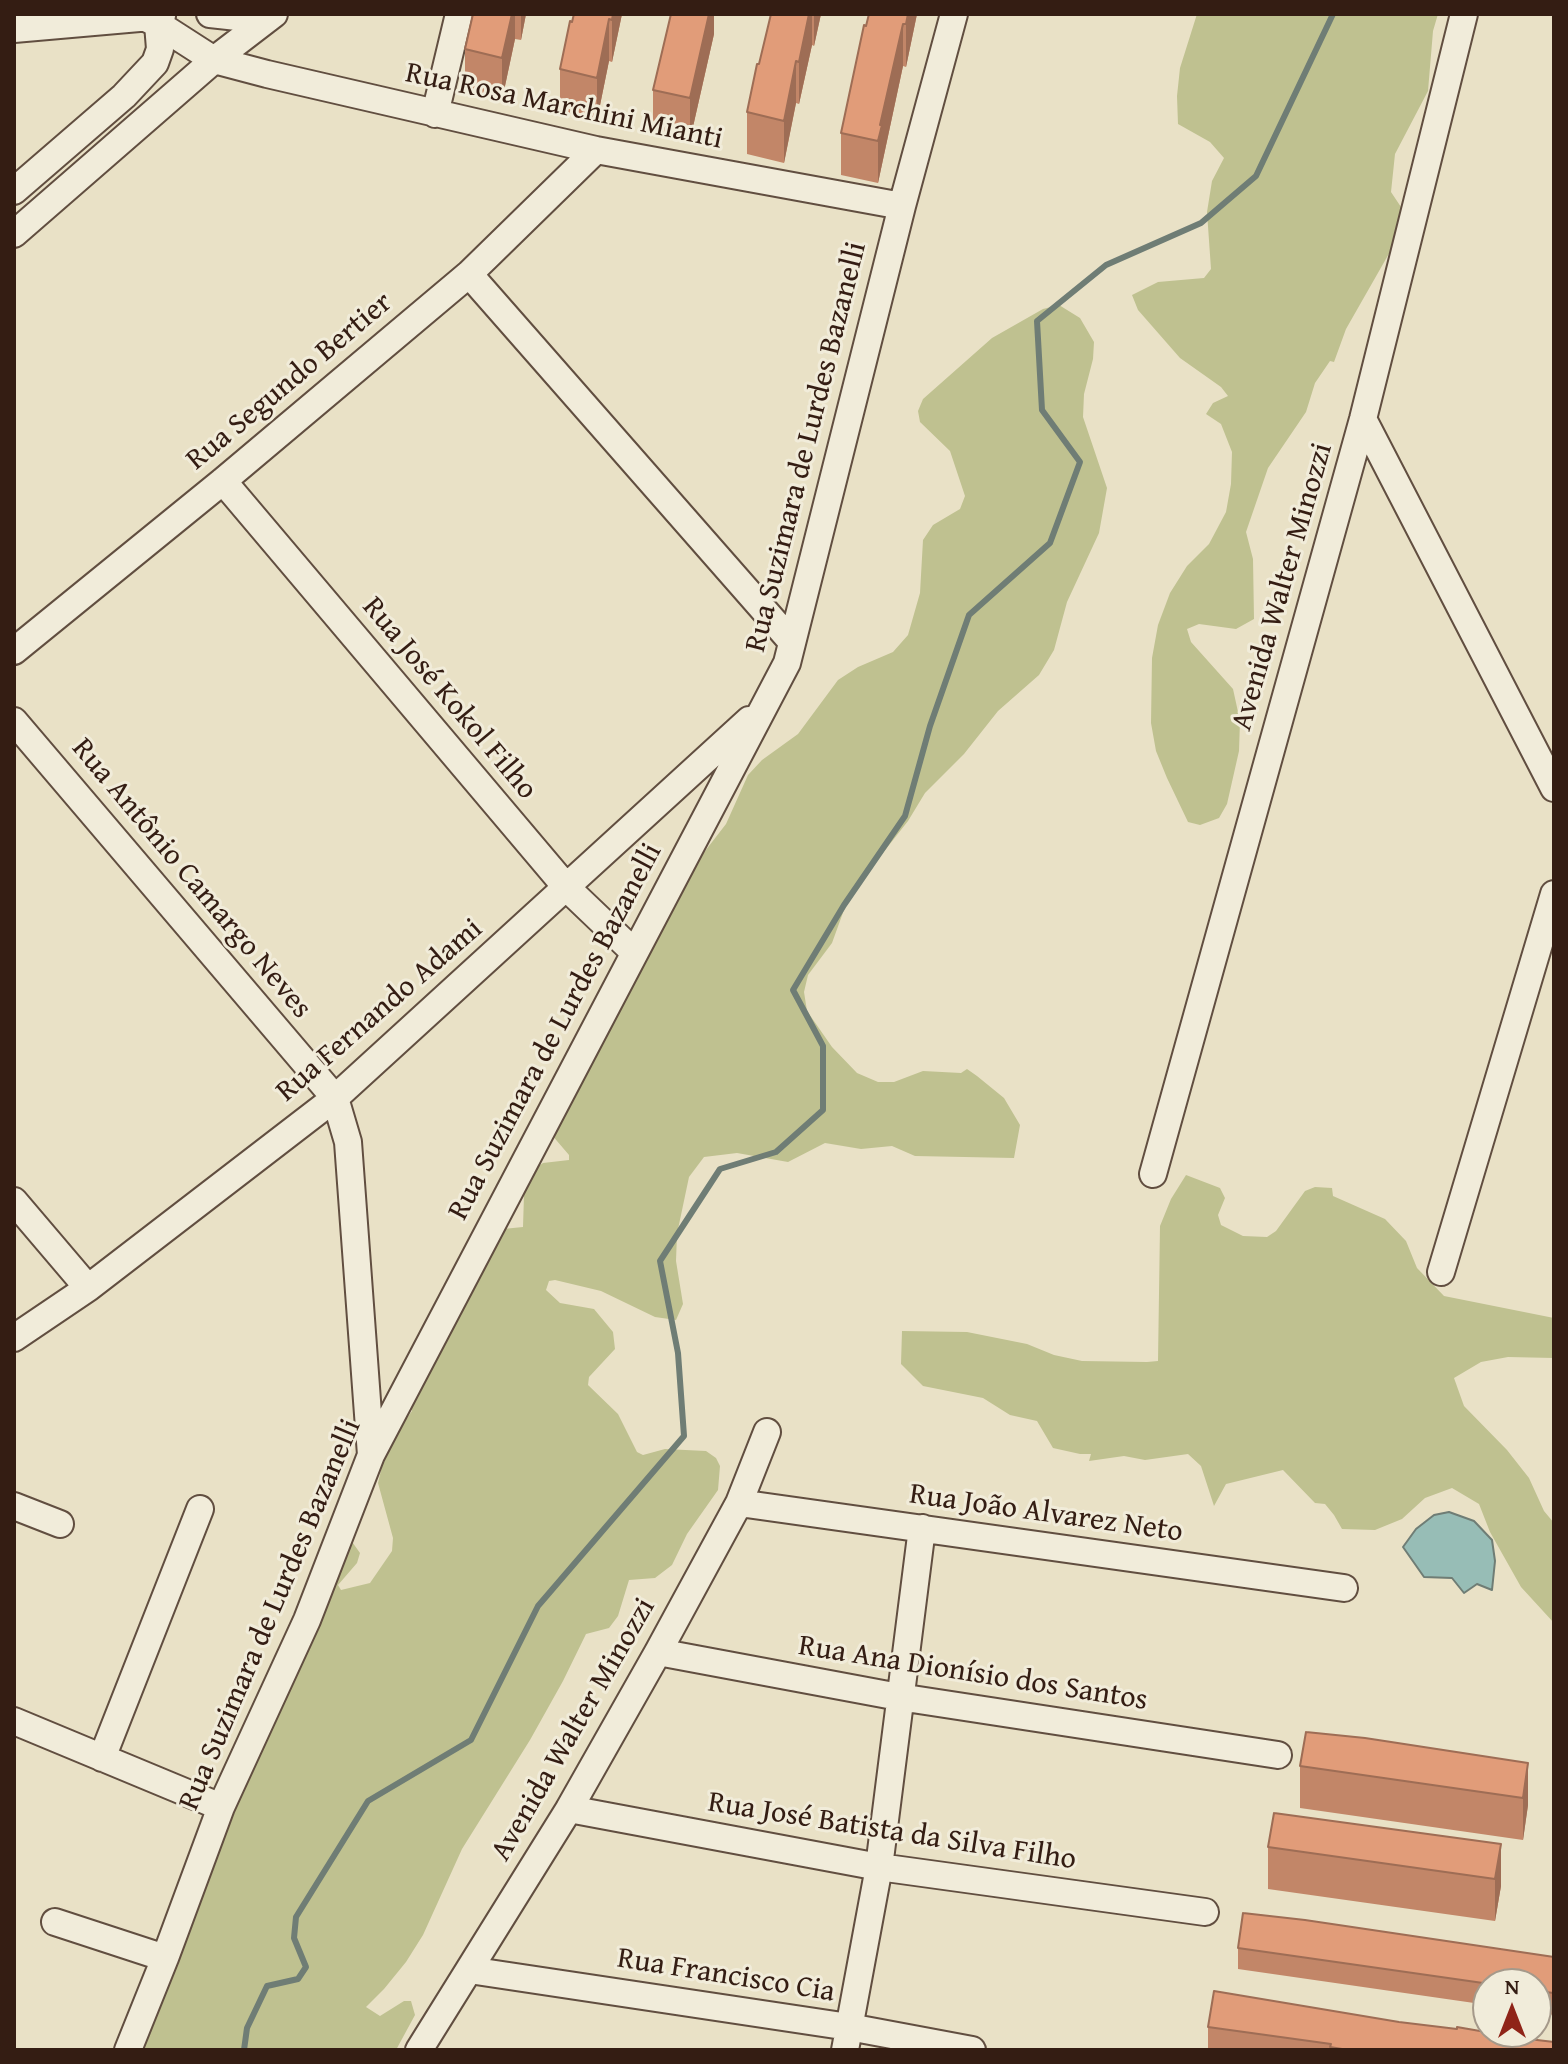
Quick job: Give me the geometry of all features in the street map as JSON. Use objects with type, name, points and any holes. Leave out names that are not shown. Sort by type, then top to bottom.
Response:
[{"type":"street","points":[[210,14],[269,17]]},
{"type":"street","points":[[435,114],[459,14]]},
{"type":"street","name":"Rua Suzimara de Lurdes Bazanelli","points":[[128,2050],[221,1807],[307,1620],[371,1455],[787,663],[902,206],[954,14]]},
{"type":"street","name":"Avenida Walter Minozzi","points":[[1153,1174],[1363,419],[1464,14]]},
{"type":"street","points":[[14,234],[214,60],[269,17]]},
{"type":"street","points":[[14,29],[159,19],[160,49],[155,63],[124,96],[14,191]]},
{"type":"street","name":"Rua Rosa Marchini Mianti","points":[[159,19],[214,60],[596,150],[902,206]]},
{"type":"street","name":"Rua Segundo Bertier","points":[[14,651],[223,481],[469,274],[596,150]]},
{"type":"street","points":[[469,274],[792,642]]},
{"type":"street","points":[[1363,419],[1554,788]]},
{"type":"street","name":"Rua José Kokol Filho","points":[[223,481],[567,888],[634,952]]},
{"type":"street","name":"Rua Fernando Adami","points":[[15,1336],[88,1288],[335,1098],[763,707]]},
{"type":"street","name":"Rua Antônio Camargo Neves","points":[[14,721],[335,1098],[348,1142],[371,1455]]},
{"type":"street","points":[[1441,1272],[1554,894]]},
{"type":"street","points":[[14,1201],[88,1288]]},
{"type":"street","name":"Avenida Walter Minozzi","points":[[419,2050],[569,1809],[658,1652],[739,1503],[767,1432]]},
{"type":"street","name":"Rua João Alvarez Neto","points":[[739,1503],[1344,1588]]},
{"type":"street","points":[[14,1506],[60,1524]]},
{"type":"street","points":[[102,1758],[200,1509]]},
{"type":"street","points":[[847,2039],[879,1867],[922,1528]]},
{"type":"street","name":"Rua Ana Dionísio dos Santos","points":[[658,1652],[899,1697],[1278,1755]]},
{"type":"street","points":[[14,1721],[221,1807]]},
{"type":"street","name":"Rua José Batista da Silva Filho","points":[[569,1809],[879,1867],[1205,1912]]},
{"type":"street","points":[[55,1922],[165,1958]]},
{"type":"street","name":"Rua Francisco Cia","points":[[469,1970],[847,2039],[972,2050]]},
{"type":"green space","points":[[1197,14],[1438,14],[1433,31],[1428,91],[1395,154],[1391,192],[1405,213],[1403,229],[1346,329],[1334,362],[1330,361],[1315,383],[1306,412],[1268,468],[1246,532],[1253,559],[1254,619],[1236,629],[1199,624],[1187,629],[1191,642],[1233,689],[1240,721],[1239,751],[1227,804],[1219,818],[1200,825],[1188,822],[1156,751],[1151,723],[1152,658],[1158,625],[1170,593],[1187,566],[1209,544],[1226,512],[1232,452],[1221,424],[1206,414],[1213,403],[1228,396],[1221,387],[1180,358],[1138,310],[1132,295],[1158,282],[1204,278],[1211,269],[1207,212],[1212,181],[1224,158],[1210,142],[1178,124],[1180,68]]},
{"type":"green space","points":[[1059,305],[1080,318],[1094,342],[1083,417],[1107,488],[1099,533],[1067,602],[1054,650],[1039,675],[998,711],[964,754],[925,793],[908,821],[849,896],[832,943],[808,975],[804,992],[807,1011],[832,1047],[857,1073],[878,1082],[894,1082],[923,1071],[961,1073],[967,1069],[977,1076],[1004,1098],[1020,1125],[1014,1158],[915,1156],[892,1146],[861,1149],[825,1143],[788,1162],[737,1153],[704,1157],[689,1177],[677,1234],[676,1261],[683,1304],[676,1320],[655,1317],[601,1291],[549,1281],[546,1290],[560,1303],[594,1309],[613,1332],[615,1349],[589,1377],[588,1385],[618,1414],[637,1452],[643,1455],[665,1449],[706,1451],[716,1458],[720,1466],[718,1490],[687,1534],[672,1565],[655,1578],[629,1580],[618,1616],[609,1628],[586,1634],[530,1740],[462,1849],[423,1935],[406,1962],[366,2007],[380,2016],[404,2001],[411,2001],[415,2015],[396,2050],[134,2050],[171,1941],[345,1532],[360,1553],[357,1563],[338,1585],[341,1590],[370,1583],[392,1551],[393,1538],[378,1483],[387,1445],[412,1411],[409,1378],[503,1229],[523,1227],[524,1195],[532,1171],[543,1163],[569,1160],[569,1155],[551,1134],[666,916],[702,855],[726,824],[748,775],[762,760],[798,734],[838,680],[858,667],[893,652],[908,635],[920,593],[923,540],[933,525],[960,509],[965,496],[950,451],[920,422],[918,411],[923,399],[992,338],[1043,309]]},
{"type":"green space","points":[[1186,1175],[1220,1188],[1225,1198],[1218,1215],[1221,1225],[1243,1236],[1267,1237],[1276,1231],[1305,1191],[1315,1187],[1332,1188],[1333,1196],[1385,1219],[1406,1241],[1417,1268],[1444,1296],[1554,1318],[1554,1358],[1508,1357],[1481,1362],[1454,1378],[1464,1406],[1507,1450],[1529,1478],[1544,1511],[1554,1523],[1554,1623],[1521,1587],[1490,1532],[1479,1504],[1452,1488],[1425,1498],[1402,1519],[1375,1530],[1342,1529],[1325,1504],[1315,1503],[1283,1470],[1226,1484],[1214,1506],[1201,1466],[1188,1454],[1145,1460],[1124,1456],[1089,1461],[1091,1454],[1053,1448],[1037,1421],[1010,1415],[983,1398],[923,1386],[901,1364],[902,1331],[967,1332],[1027,1344],[1054,1355],[1082,1361],[1158,1361],[1160,1226],[1171,1199]]},
{"type":"water","points":[[1449,1512],[1474,1521],[1492,1540],[1495,1561],[1492,1590],[1477,1584],[1464,1593],[1452,1578],[1424,1577],[1403,1547],[1416,1529],[1434,1515]]},
{"type":"building","points":[[473,14],[512,14],[502,58],[465,49]]},
{"type":"building","points":[[574,14],[613,14],[612,20],[609,19],[597,78],[560,69]]},
{"type":"building","points":[[671,14],[709,14],[690,98],[653,90]]},
{"type":"building","points":[[771,14],[809,14],[784,121],[747,112]]},
{"type":"building","points":[[869,14],[908,14],[906,24],[903,24],[878,141],[841,133]]},
{"type":"building","points":[[1306,1732],[1528,1763],[1523,1798],[1300,1766]]},
{"type":"building","points":[[1274,1813],[1501,1844],[1495,1879],[1268,1847]]},
{"type":"building","points":[[1243,1913],[1305,1920],[1554,1957],[1554,1993],[1552,1968],[1472,1968],[1472,1981],[1238,1948]]},
{"type":"building","points":[[1214,1991],[1399,2022],[1472,2030],[1472,2048],[1552,2048],[1552,2042],[1554,2050],[1348,2050],[1330,2047],[1331,2044],[1208,2027]]},
{"type":"waterway","points":[[244,2050],[247,2028],[267,1986],[298,1979],[306,1967],[294,1938],[296,1917],[368,1801],[471,1740],[538,1606],[684,1436],[678,1353],[660,1261],[720,1169],[776,1152],[823,1110],[823,1046],[793,990],[844,905],[905,816],[930,726],[969,615],[1050,543],[1080,462],[1042,410],[1037,321],[1106,265],[1201,223],[1256,176],[1333,14]]}]
